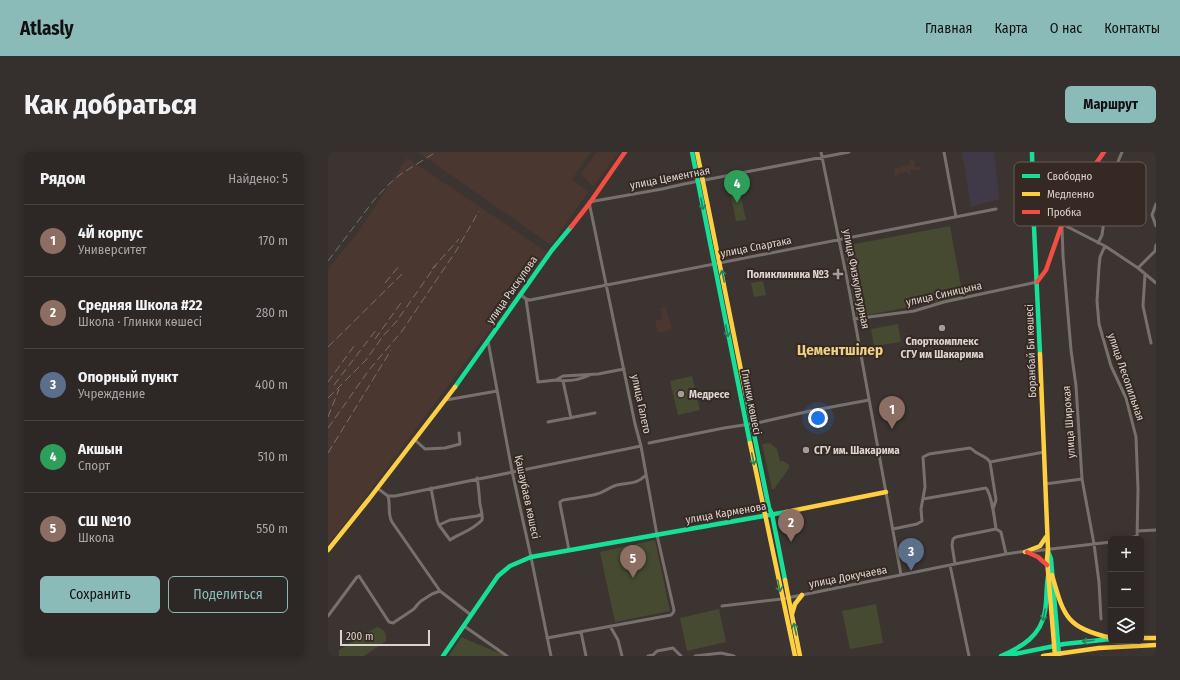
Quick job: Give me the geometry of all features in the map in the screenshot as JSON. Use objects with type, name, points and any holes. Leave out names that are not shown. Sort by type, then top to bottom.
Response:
[{"type":"main road","name":"улица Рыскулова","points":[[328,550],[468,370],[520,294],[625,152]]},
{"type":"main road","name":"Глинки көшесі","points":[[692,152],[720,263],[801,656]]},
{"type":"main road","name":"Глинки көшесі","points":[[697,152],[713,264],[795,656]]},
{"type":"main road","name":"Боранбай Би көшесі","points":[[1032,152],[1032,162]]},
{"type":"main road","points":[[1097,162],[1104,152]]},
{"type":"main road","name":"Боранбай Би көшесі","points":[[1034,226],[1048,549],[1047,565],[1050,576],[1059,656]]},
{"type":"main road","points":[[1037,282],[1046,270],[1061,226]]},
{"type":"main road","name":"улица Карменова","points":[[443,656],[494,581],[502,571],[517,562],[531,557],[765,516],[886,492]]},
{"type":"main road","points":[[1025,552],[1039,547],[1045,540],[1047,532]]},
{"type":"main road","name":"Боранбай Би көшесі","points":[[1048,549],[1051,559],[1050,576],[1053,655]]},
{"type":"main road","points":[[1025,552],[1034,554],[1041,558],[1047,565]]},
{"type":"main road","points":[[1050,576],[1060,604],[1067,617],[1075,626],[1085,631],[1108,637]]},
{"type":"main road","points":[[1001,656],[1024,646],[1038,632],[1045,612],[1050,576]]},
{"type":"main road","points":[[792,616],[795,604],[802,595]]},
{"type":"main road","points":[[1005,656],[1064,644],[1108,638]]},
{"type":"main road","points":[[1144,638],[1156,638]]},
{"type":"main road","points":[[1044,656],[1066,652],[1123,646],[1156,645]]},
{"type":"street","name":"улица Физкультурная","points":[[821,152],[839,239],[901,575]]},
{"type":"street","name":"улица Цементная","points":[[589,202],[662,190],[700,181],[849,152]]},
{"type":"street","points":[[944,152],[956,217]]},
{"type":"street","points":[[1118,162],[1122,152]]},
{"type":"street","name":"улица Галето","points":[[589,202],[674,610],[671,615],[610,626]]},
{"type":"street","points":[[1156,204],[1152,215],[1156,226]]},
{"type":"street","name":"улица Спартака","points":[[526,299],[530,300],[839,239],[996,210]]},
{"type":"street","name":"улица Широкая","points":[[1062,226],[1063,256],[1071,350],[1076,386],[1082,479],[1094,544],[1099,582],[1101,619]]},
{"type":"street","points":[[1066,226],[1104,246],[1138,268],[1156,283]]},
{"type":"street","points":[[1098,243],[1102,235],[1103,226]]},
{"type":"street","points":[[1138,268],[1155,251],[1156,245]]},
{"type":"street","name":"улица Лесопильная","points":[[1104,246],[1100,257],[1099,267],[1097,301],[1099,324],[1111,366],[1126,398],[1136,438],[1138,489],[1137,536]]},
{"type":"street","points":[[1145,274],[1143,306],[1151,343]]},
{"type":"street","name":"улица Синицына","points":[[854,319],[914,310],[1037,282]]},
{"type":"street","points":[[520,294],[526,299],[538,382],[556,380],[563,381],[584,378],[594,374]]},
{"type":"street","name":"Қашаубаев көшесі","points":[[488,341],[512,471],[551,656]]},
{"type":"street","points":[[556,380],[563,376],[594,374],[624,369]]},
{"type":"street","points":[[563,381],[571,418]]},
{"type":"street","points":[[444,400],[497,391]]},
{"type":"street","points":[[649,443],[753,424],[869,400]]},
{"type":"street","points":[[548,422],[595,413]]},
{"type":"street","points":[[414,439],[425,449],[445,448],[460,444],[459,433]]},
{"type":"street","points":[[376,488],[390,496],[641,446]]},
{"type":"street","points":[[893,528],[917,524],[922,521],[921,509],[925,487],[923,457],[929,454],[970,448],[979,455],[988,458],[990,462],[996,500],[993,509]]},
{"type":"street","points":[[990,462],[1044,452]]},
{"type":"street","points":[[569,550],[560,502],[563,500],[598,494],[616,485],[628,484],[640,480],[646,475]]},
{"type":"street","points":[[431,488],[439,524],[450,540],[458,534],[469,530],[482,520],[477,478]]},
{"type":"street","points":[[1045,484],[1082,479]]},
{"type":"street","points":[[923,498],[986,488],[988,490],[993,509],[996,529]]},
{"type":"street","points":[[390,496],[389,511],[392,522],[440,592],[471,615]]},
{"type":"street","points":[[439,524],[450,520],[482,514]]},
{"type":"street","points":[[955,564],[952,545],[954,538],[996,529],[1001,532],[1006,554]]},
{"type":"street","points":[[1137,531],[1156,530]]},
{"type":"street","name":"улица Докучаева","points":[[722,606],[788,598],[1006,554],[1108,542]]},
{"type":"street","points":[[950,565],[969,656]]},
{"type":"street","points":[[328,616],[357,577],[360,576],[391,623],[414,609],[421,601],[432,594],[440,592]]},
{"type":"street","points":[[464,626],[507,656]]},
{"type":"street","points":[[547,638],[610,626],[618,640],[622,656]]},
{"type":"street","points":[[581,632],[586,656]]},
{"type":"street","points":[[648,656],[653,655],[657,651],[673,648],[681,656]]},
{"type":"street","points":[[696,656],[721,653],[734,656]]},
{"type":"shaded area","points":[[418,152],[591,152],[572,179],[588,192],[551,245]]},
{"type":"shaded area","points":[[597,152],[619,152],[593,187],[581,174]]},
{"type":"shaded area","points":[[962,152],[994,152],[999,199],[971,207]]},
{"type":"shaded area","points":[[407,158],[547,252],[364,499],[328,544],[328,269],[356,235]]},
{"type":"shaded area","points":[[914,159],[915,167],[921,167],[921,170],[910,170],[911,174],[907,174],[907,172],[898,173],[898,175],[895,176],[894,168],[910,165],[909,160]]},
{"type":"shaded area","points":[[666,307],[672,329],[658,333],[655,321],[663,319],[660,308]]},
{"type":"green space","points":[[738,184],[746,220],[736,221],[729,186]]},
{"type":"green space","points":[[950,226],[963,297],[857,317],[844,246]]},
{"type":"green space","points":[[763,281],[766,295],[754,297],[751,283]]},
{"type":"green space","points":[[898,324],[901,342],[874,346],[871,329]]},
{"type":"green space","points":[[692,376],[700,410],[678,415],[670,381]]},
{"type":"green space","points":[[770,443],[777,449],[780,461],[783,461],[789,465],[789,468],[774,489],[772,489],[762,444]]},
{"type":"green space","points":[[655,540],[670,611],[615,622],[600,552]]},
{"type":"green space","points":[[876,604],[883,643],[850,649],[842,611]]},
{"type":"green space","points":[[719,609],[726,642],[687,651],[680,618]]},
{"type":"green space","points":[[377,627],[382,629],[384,632],[386,641],[364,656],[339,656],[339,650]]},
{"type":"green space","points":[[461,637],[506,656],[449,656]]},
{"type":"railway","points":[[328,261],[374,200],[389,184],[401,174],[436,152]]},
{"type":"railway","points":[[328,428],[369,370],[402,331],[456,251],[479,211]]},
{"type":"railway","points":[[432,269],[459,239]]},
{"type":"railway","points":[[328,398],[366,360],[383,336],[396,322],[436,265]]},
{"type":"railway","points":[[385,283],[399,266]]},
{"type":"railway","points":[[328,347],[404,272]]},
{"type":"railway","points":[[375,339],[403,300]]},
{"type":"railway","points":[[334,385],[376,330]]},
{"type":"railway","points":[[328,382],[354,346]]},
{"type":"railway","points":[[328,453],[391,350]]},
{"type":"railway","points":[[328,417],[339,389]]},
{"type":"traffic: fast","points":[[692,152],[750,443]]},
{"type":"traffic: fast","points":[[1032,152],[1032,162]]},
{"type":"traffic: fast","points":[[1034,226],[1040,354]]},
{"type":"traffic: fast","points":[[455,387],[552,250],[571,227]]},
{"type":"traffic: fast","points":[[746,395],[785,580]]},
{"type":"traffic: fast","points":[[443,656],[498,576],[510,566],[531,557],[786,512]]},
{"type":"traffic: fast","points":[[1048,551],[1051,559],[1059,655]]},
{"type":"traffic: fast","points":[[1001,656],[1016,649],[1035,634],[1043,620],[1048,576]]},
{"type":"traffic: fast","points":[[1005,656],[1064,644],[1108,639]]},
{"type":"traffic: slow","points":[[697,152],[746,395]]},
{"type":"traffic: slow","points":[[1040,354],[1048,549],[1047,559],[1055,656]]},
{"type":"traffic: slow","points":[[328,550],[455,387]]},
{"type":"traffic: slow","points":[[750,443],[795,656]]},
{"type":"traffic: slow","points":[[786,512],[886,492]]},
{"type":"traffic: slow","points":[[1025,552],[1040,546],[1046,537]]},
{"type":"traffic: slow","points":[[1052,575],[1060,601],[1069,618],[1084,629],[1108,637]]},
{"type":"traffic: slow","points":[[785,580],[800,656]]},
{"type":"traffic: slow","points":[[792,614],[795,604],[802,595]]},
{"type":"traffic: slow","points":[[1144,638],[1156,638]]},
{"type":"traffic: slow","points":[[1043,656],[1099,648],[1156,645]]},
{"type":"traffic: jam","points":[[571,227],[625,152]]},
{"type":"traffic: jam","points":[[1097,162],[1104,152]]},
{"type":"traffic: jam","points":[[1037,282],[1046,270],[1061,226]]},
{"type":"traffic: jam","points":[[1027,552],[1038,557],[1047,565]]},
{"type":"place","name":"Акшын","points":[[737,203]]},
{"type":"place","name":"Поликлиника №3","points":[[838,274]]},
{"type":"place","name":"Спорткомплекс СГУ им Шакарима","points":[[942,328]]},
{"type":"place","name":"Медресе","points":[[681,394]]},
{"type":"place","name":"4Й корпус","points":[[892,429]]},
{"type":"place","name":"СГУ им. Шакарима","points":[[806,450]]},
{"type":"place","name":"Средняя Школа #22","points":[[791,542]]},
{"type":"place","name":"Опорный пункт","points":[[911,571]]},
{"type":"place","name":"СШ №10","points":[[633,578]]},
{"type":"district","name":"Цементшілер","points":[[840,350]]}]
